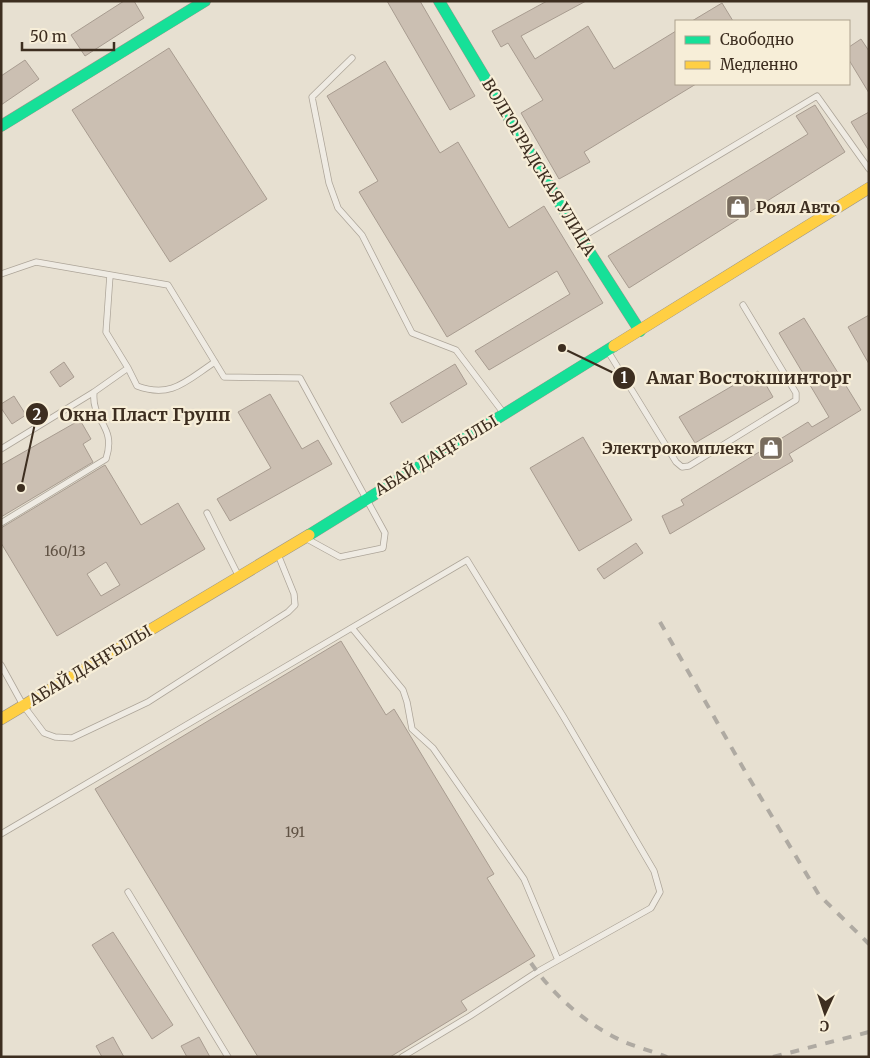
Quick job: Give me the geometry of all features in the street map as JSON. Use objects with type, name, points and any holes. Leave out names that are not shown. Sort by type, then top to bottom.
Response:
[{"type":"main road","points":[[1,126],[205,1]]},
{"type":"main road","name":"ВОЛГОГРАДСКАЯ УЛИЦА","points":[[443,4],[580,237],[640,331]]},
{"type":"main road","name":"АБАЙ ДАҢҒЫЛЫ","points":[[1,719],[305,537],[366,497],[608,351],[869,188]]},
{"type":"lane","points":[[352,58],[312,97],[328,183],[338,208],[362,236],[412,333],[456,350],[505,414]]},
{"type":"lane","points":[[580,237],[817,96],[869,169]]},
{"type":"lane","points":[[1,274],[36,262],[168,285],[224,377],[300,378],[385,533],[383,548],[340,557],[305,537]]},
{"type":"lane","points":[[110,275],[106,332],[137,386],[153,392],[170,391],[216,362]]},
{"type":"lane","points":[[608,351],[676,462],[682,467],[689,466],[796,400],[796,393],[743,306]]},
{"type":"lane","points":[[1,449],[94,392],[128,368]]},
{"type":"lane","points":[[1,523],[106,459],[110,446],[109,434],[95,410],[94,392]]},
{"type":"lane","points":[[207,513],[239,576]]},
{"type":"lane","points":[[1,665],[23,705],[44,733],[55,737],[72,738],[148,702],[295,605],[294,594],[277,554]]},
{"type":"lane","points":[[1,834],[467,560],[649,862],[660,892],[651,908],[558,960],[402,1057]]},
{"type":"lane","points":[[352,628],[403,690],[412,729],[433,748],[524,879],[558,960]]},
{"type":"lane","points":[[128,892],[228,1057]]},
{"type":"building","points":[[124,1],[134,1],[144,18],[85,56],[71,35]]},
{"type":"building","points":[[387,1],[420,1],[475,96],[450,110]]},
{"type":"building","points":[[547,1],[586,1],[521,36],[535,59],[588,26],[614,69],[675,32],[675,85],[694,85],[584,152],[590,162],[559,179],[521,113],[543,100],[508,43],[501,47],[492,31]]},
{"type":"building","points":[[722,3],[732,20],[694,20]]},
{"type":"building","points":[[861,39],[869,51],[869,93],[850,62],[850,46]]},
{"type":"building","points":[[169,48],[267,199],[170,262],[72,110]]},
{"type":"building","points":[[25,60],[39,79],[1,105],[1,76]]},
{"type":"building","points":[[385,61],[440,153],[458,142],[509,228],[544,206],[603,303],[489,370],[475,351],[570,294],[557,271],[447,337],[359,192],[378,181],[327,96]]},
{"type":"building","points":[[815,105],[845,152],[629,288],[608,256],[808,134],[796,116]]},
{"type":"building","points":[[869,112],[869,151],[851,122]]},
{"type":"building","points":[[869,315],[869,364],[848,327]]},
{"type":"building","points":[[804,318],[861,410],[789,454],[793,461],[670,534],[662,516],[684,505],[681,500],[808,422],[812,427],[829,417],[779,333]]},
{"type":"building","points":[[64,362],[74,377],[60,387],[50,372]]},
{"type":"building","points":[[455,364],[467,384],[402,423],[390,403]]},
{"type":"building","points":[[758,371],[773,397],[695,443],[679,417]]},
{"type":"building","points":[[270,394],[302,449],[318,440],[332,464],[230,521],[217,499],[271,468],[238,412]]},
{"type":"building","points":[[14,396],[26,415],[12,424],[1,408],[1,404]]},
{"type":"building","points":[[80,420],[91,439],[83,444],[93,462],[1,517],[1,465]]},
{"type":"building","points":[[583,437],[632,520],[579,551],[530,468]]},
{"type":"building","points":[[105,465],[141,525],[178,503],[205,549],[57,636],[1,543],[1,528]],"holes":[[[106,562],[120,585],[101,596],[87,574]]]},
{"type":"building","points":[[636,543],[643,553],[604,579],[597,569]]},
{"type":"building","points":[[341,641],[386,715],[394,709],[494,874],[487,878],[535,956],[461,1001],[467,1010],[390,1057],[258,1057],[95,789]]},
{"type":"building","points":[[113,932],[173,1025],[152,1039],[92,945]]},
{"type":"building","points":[[113,1037],[124,1057],[102,1057],[96,1046]]},
{"type":"building","points":[[199,1037],[210,1057],[187,1057],[181,1046]]},
{"type":"railway","points":[[660,622],[746,773],[819,895],[869,944]]},
{"type":"railway","points":[[531,963],[549,986],[582,1017],[620,1040],[667,1057]]},
{"type":"railway","points":[[773,1057],[869,1032]]},
{"type":"traffic: fast","points":[[1,126],[205,1]]},
{"type":"traffic: fast","points":[[439,1],[580,237],[640,331]]},
{"type":"traffic: fast","points":[[309,535],[614,346]]},
{"type":"traffic: slow","points":[[614,346],[869,188]]},
{"type":"traffic: slow","points":[[1,719],[309,535]]},
{"type":"place","name":"Роял Авто","points":[[738,207]]},
{"type":"place","name":"Амаг Востокшинторг","points":[[562,348]]},
{"type":"place","name":"Электрокомплект","points":[[771,448]]},
{"type":"place","name":"Окна Пласт Групп","points":[[21,488]]}]
